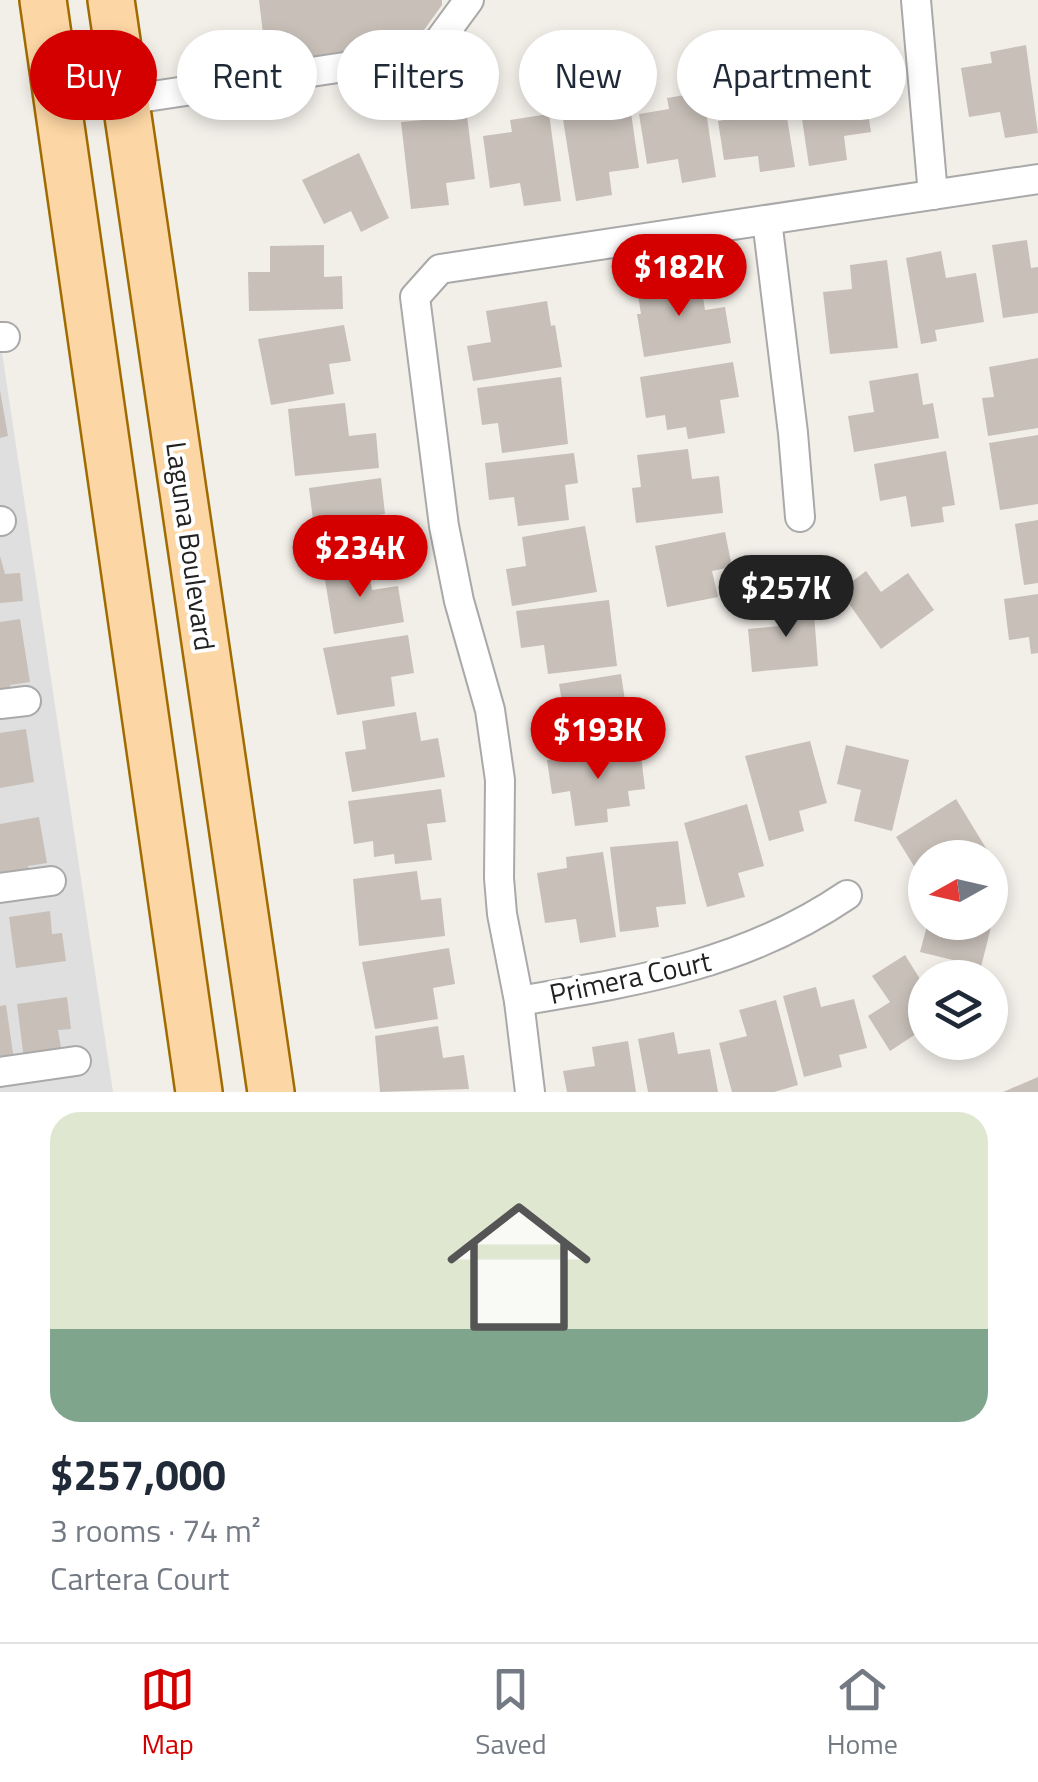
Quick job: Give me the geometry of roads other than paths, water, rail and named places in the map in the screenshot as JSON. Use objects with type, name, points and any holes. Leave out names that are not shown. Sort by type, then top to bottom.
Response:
[{"type":"main road","points":[[42,0],[199,1092]]},
{"type":"main road","name":"Laguna Boulevard","points":[[111,0],[116,30]]},
{"type":"main road","name":"Laguna Boulevard","points":[[129,120],[271,1092]]},
{"type":"street","points":[[157,95],[424,55],[433,49],[469,0]]},
{"type":"street","points":[[916,0],[932,195]]},
{"type":"street","points":[[530,1092],[519,1001],[502,914],[500,780],[490,710],[459,600],[444,526],[415,297],[440,270],[1038,180]]},
{"type":"street","points":[[766,220],[800,516]]},
{"type":"street","points":[[0,888],[51,880]]},
{"type":"street","name":"Primera Court","points":[[519,1001],[683,971],[775,938],[808,922],[847,895]]},
{"type":"street","points":[[0,1072],[76,1061]]}]
